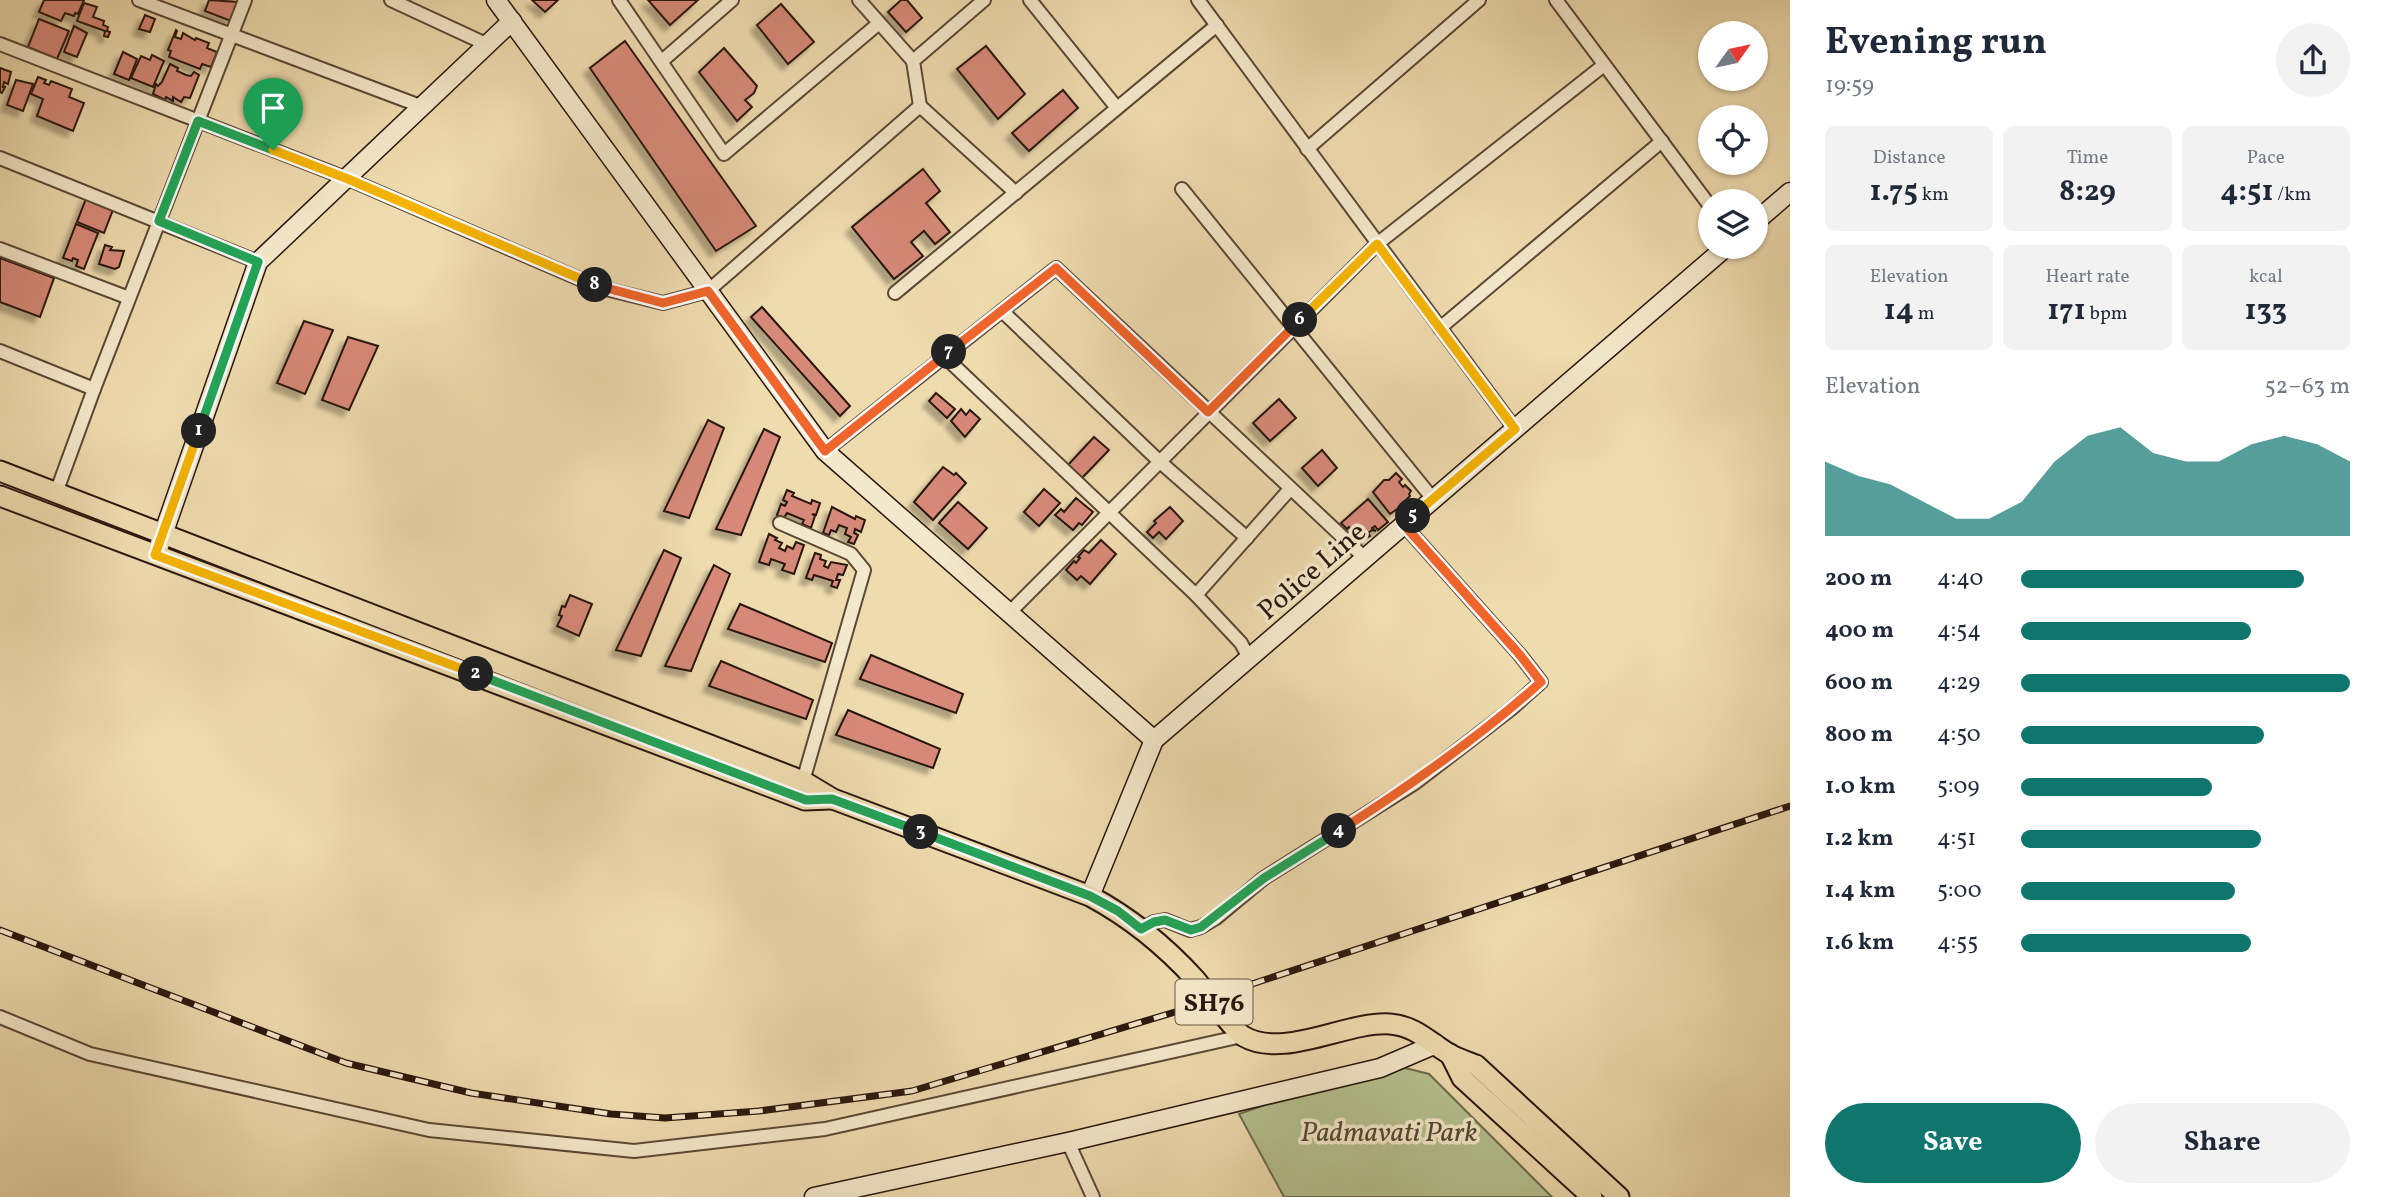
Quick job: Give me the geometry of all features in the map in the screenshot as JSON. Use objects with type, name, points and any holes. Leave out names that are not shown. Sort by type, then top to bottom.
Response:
[{"type":"main road","name":"SH76","points":[[0,471],[803,781],[832,799],[1090,896],[1118,911],[1141,929],[1194,978],[1242,1036],[1266,1045],[1357,1027],[1390,1024],[1413,1029],[1443,1049],[1476,1065],[1619,1197]]},
{"type":"main road","name":"SH76","points":[[0,496],[806,800],[832,799]]},
{"type":"main road","name":"SH76","points":[[1443,1049],[1462,1077],[1592,1197]]},
{"type":"street","points":[[139,0],[423,107]]},
{"type":"street","points":[[57,493],[94,389],[245,0]]},
{"type":"street","points":[[391,0],[488,45]]},
{"type":"street","points":[[496,0],[825,451],[1154,740]]},
{"type":"street","points":[[619,0],[724,154],[878,23]]},
{"type":"street","points":[[662,61],[732,0]]},
{"type":"street","points":[[859,0],[912,61],[920,106],[1016,193]]},
{"type":"street","points":[[912,61],[984,0]]},
{"type":"street","points":[[1030,0],[1117,108]]},
{"type":"street","points":[[1198,0],[1515,429]]},
{"type":"street","points":[[1307,149],[1479,0]]},
{"type":"street","points":[[1556,0],[1698,190]]},
{"type":"street","points":[[155,555],[258,262],[512,21]]},
{"type":"street","points":[[895,293],[1217,25]]},
{"type":"street","points":[[0,44],[348,179],[598,287],[663,303],[708,291],[920,106]]},
{"type":"street","points":[[1009,613],[1377,244],[1604,65]]},
{"type":"street","points":[[1440,327],[1662,141]]},
{"type":"street","points":[[0,158],[258,262]]},
{"type":"street","points":[[1182,189],[1433,499]]},
{"type":"street","points":[[1768,211],[1790,192]]},
{"type":"street","points":[[0,249],[130,298]]},
{"type":"street","name":"Police Line","points":[[1090,896],[1154,740],[1712,259]]},
{"type":"street","points":[[825,451],[1056,268],[1365,558]]},
{"type":"street","points":[[1002,311],[1159,461],[1247,538]]},
{"type":"street","points":[[0,351],[94,389]]},
{"type":"street","points":[[944,356],[1196,595],[1241,643],[1249,658]]},
{"type":"street","points":[[1196,595],[1290,489]]},
{"type":"street","points":[[780,523],[851,554],[864,570],[803,781]]},
{"type":"street","points":[[1141,929],[1165,920],[1191,930],[1201,927],[1264,878],[1415,783],[1511,709],[1541,682],[1404,525]]},
{"type":"street","points":[[0,1017],[90,1054],[429,1130],[634,1151],[825,1129],[1242,1036]]},
{"type":"street","points":[[814,1197],[1068,1142],[1380,1068],[1443,1049]]},
{"type":"street","points":[[1068,1142],[1093,1197]]},
{"type":"green space","name":"Padmavati Park","points":[[1385,1063],[1429,1074],[1552,1197],[1284,1197],[1239,1114]]},
{"type":"building","points":[[44,0],[84,0],[78,14],[75,13],[74,16],[65,13],[61,21],[39,12]]},
{"type":"building","points":[[209,0],[238,2],[231,21],[205,11]]},
{"type":"building","points":[[532,0],[558,0],[545,12]]},
{"type":"building","points":[[648,0],[698,0],[670,25]]},
{"type":"building","points":[[901,0],[907,0],[922,18],[906,32],[888,12]]},
{"type":"building","points":[[84,3],[97,7],[93,17],[104,21],[103,25],[108,27],[107,31],[110,32],[108,37],[104,36],[105,31],[77,21]]},
{"type":"building","points":[[781,4],[814,42],[788,64],[757,25]]},
{"type":"building","points":[[145,15],[155,19],[150,32],[139,29]]},
{"type":"building","points":[[39,19],[69,31],[57,59],[28,47]]},
{"type":"building","points":[[74,26],[87,33],[77,57],[64,52]]},
{"type":"building","points":[[176,30],[175,37],[181,39],[183,33],[195,40],[196,38],[209,43],[207,48],[217,52],[211,67],[202,64],[200,69],[169,57],[171,51],[168,50]]},
{"type":"building","points":[[625,41],[756,226],[716,251],[590,68]]},
{"type":"building","points":[[986,46],[1025,94],[998,119],[957,69]]},
{"type":"building","points":[[724,48],[757,86],[754,93],[745,100],[752,107],[737,121],[699,72]]},
{"type":"building","points":[[123,52],[137,59],[129,80],[114,74]]},
{"type":"building","points":[[152,55],[164,61],[153,87],[131,78],[141,56],[150,60]]},
{"type":"building","points":[[170,64],[186,75],[191,76],[194,72],[199,75],[190,98],[184,97],[181,102],[173,97],[173,101],[166,97],[165,100],[153,94],[156,84],[158,86],[162,82]]},
{"type":"building","points":[[0,68],[11,72],[8,84],[4,82],[2,93],[0,92]]},
{"type":"building","points":[[38,77],[46,80],[44,83],[49,85],[51,81],[72,89],[69,97],[84,103],[73,131],[37,116],[43,99],[31,94]]},
{"type":"building","points":[[16,80],[33,84],[23,111],[7,105]]},
{"type":"building","points":[[1063,90],[1078,108],[1029,151],[1012,133]]},
{"type":"building","points":[[923,169],[940,191],[926,203],[950,232],[935,244],[924,231],[911,242],[923,256],[894,279],[852,227]]},
{"type":"building","points":[[87,196],[114,207],[104,233],[77,222]]},
{"type":"building","points":[[76,224],[98,233],[84,269],[76,266],[78,260],[63,258]]},
{"type":"building","points":[[105,245],[112,247],[110,250],[124,251],[119,267],[115,269],[99,264]]},
{"type":"building","points":[[0,258],[54,278],[40,317],[0,302]]},
{"type":"building","points":[[762,307],[850,406],[840,416],[751,317]]},
{"type":"building","points":[[304,321],[333,330],[305,394],[277,383]]},
{"type":"building","points":[[348,337],[378,346],[349,410],[322,400]]},
{"type":"building","points":[[936,393],[955,409],[947,418],[929,401]]},
{"type":"building","points":[[1279,399],[1296,418],[1270,441],[1253,423]]},
{"type":"building","points":[[961,409],[966,415],[970,410],[980,419],[965,437],[951,421]]},
{"type":"building","points":[[708,420],[724,428],[689,518],[664,511]]},
{"type":"building","points":[[764,429],[780,437],[741,535],[716,529]]},
{"type":"building","points":[[1094,437],[1109,450],[1081,479],[1068,465]]},
{"type":"building","points":[[1322,450],[1337,468],[1318,486],[1302,468]]},
{"type":"building","points":[[943,467],[954,475],[956,473],[966,483],[933,520],[914,502]]},
{"type":"building","points":[[1396,473],[1402,479],[1399,482],[1403,487],[1405,485],[1411,491],[1404,502],[1406,503],[1390,514],[1373,492],[1384,480],[1389,480]]},
{"type":"building","points":[[1044,489],[1060,503],[1039,526],[1024,512]]},
{"type":"building","points":[[787,490],[794,493],[792,496],[811,504],[812,500],[820,503],[816,515],[812,514],[815,516],[811,528],[802,524],[804,520],[787,513],[784,518],[777,515],[781,504],[785,506],[787,502],[783,500]]},
{"type":"building","points":[[1076,498],[1093,512],[1082,525],[1079,523],[1073,530],[1055,515],[1061,509],[1064,512]]},
{"type":"building","points":[[1368,499],[1388,522],[1378,530],[1375,526],[1372,528],[1376,531],[1372,530],[1368,533],[1370,536],[1361,541],[1349,527],[1347,529],[1341,523]]},
{"type":"building","points":[[958,502],[987,528],[968,549],[939,523]]},
{"type":"building","points":[[832,507],[855,519],[856,516],[865,520],[861,532],[855,529],[854,533],[858,535],[854,544],[848,542],[851,537],[845,534],[847,528],[839,525],[836,532],[831,530],[829,535],[823,533]]},
{"type":"building","points":[[1170,507],[1183,521],[1166,539],[1159,532],[1153,538],[1147,532],[1156,523],[1154,521]]},
{"type":"building","points":[[769,534],[782,543],[779,548],[785,551],[787,546],[793,549],[796,542],[804,545],[794,574],[782,570],[785,564],[771,559],[769,565],[759,562]]},
{"type":"building","points":[[1101,540],[1116,554],[1090,584],[1081,576],[1077,580],[1066,570],[1074,561],[1076,563],[1084,550],[1089,553]]},
{"type":"building","points":[[664,550],[681,558],[641,656],[616,650]]},
{"type":"building","points":[[815,553],[821,555],[820,559],[826,561],[824,566],[828,568],[831,562],[847,565],[843,575],[838,574],[836,580],[840,580],[837,588],[831,586],[833,581],[814,575],[812,580],[806,578]]},
{"type":"building","points":[[714,565],[730,574],[691,671],[665,666]]},
{"type":"building","points":[[570,595],[592,604],[579,636],[557,626],[562,616],[559,615],[562,606],[565,607]]},
{"type":"building","points":[[740,604],[832,643],[825,662],[728,629]]},
{"type":"building","points":[[871,655],[963,694],[956,713],[860,679]]},
{"type":"building","points":[[721,661],[813,700],[806,719],[709,686]]},
{"type":"building","points":[[848,710],[940,749],[933,768],[836,735]]},
{"type":"railway","points":[[0,930],[346,1063],[471,1093],[611,1114],[665,1118],[759,1111],[912,1091],[1185,1009],[1246,986],[1790,806]]},
{"type":"route","points":[[198,121],[273,150],[348,179],[598,287],[663,303],[708,291],[825,451],[1056,268],[1208,412],[1377,244],[1515,429],[1404,525],[1541,682],[1511,709],[1415,783],[1264,878],[1216,918],[1191,930],[1165,920],[1141,929],[1118,911],[1090,896],[832,799],[806,800],[155,555],[258,262],[159,221],[198,121]]}]
